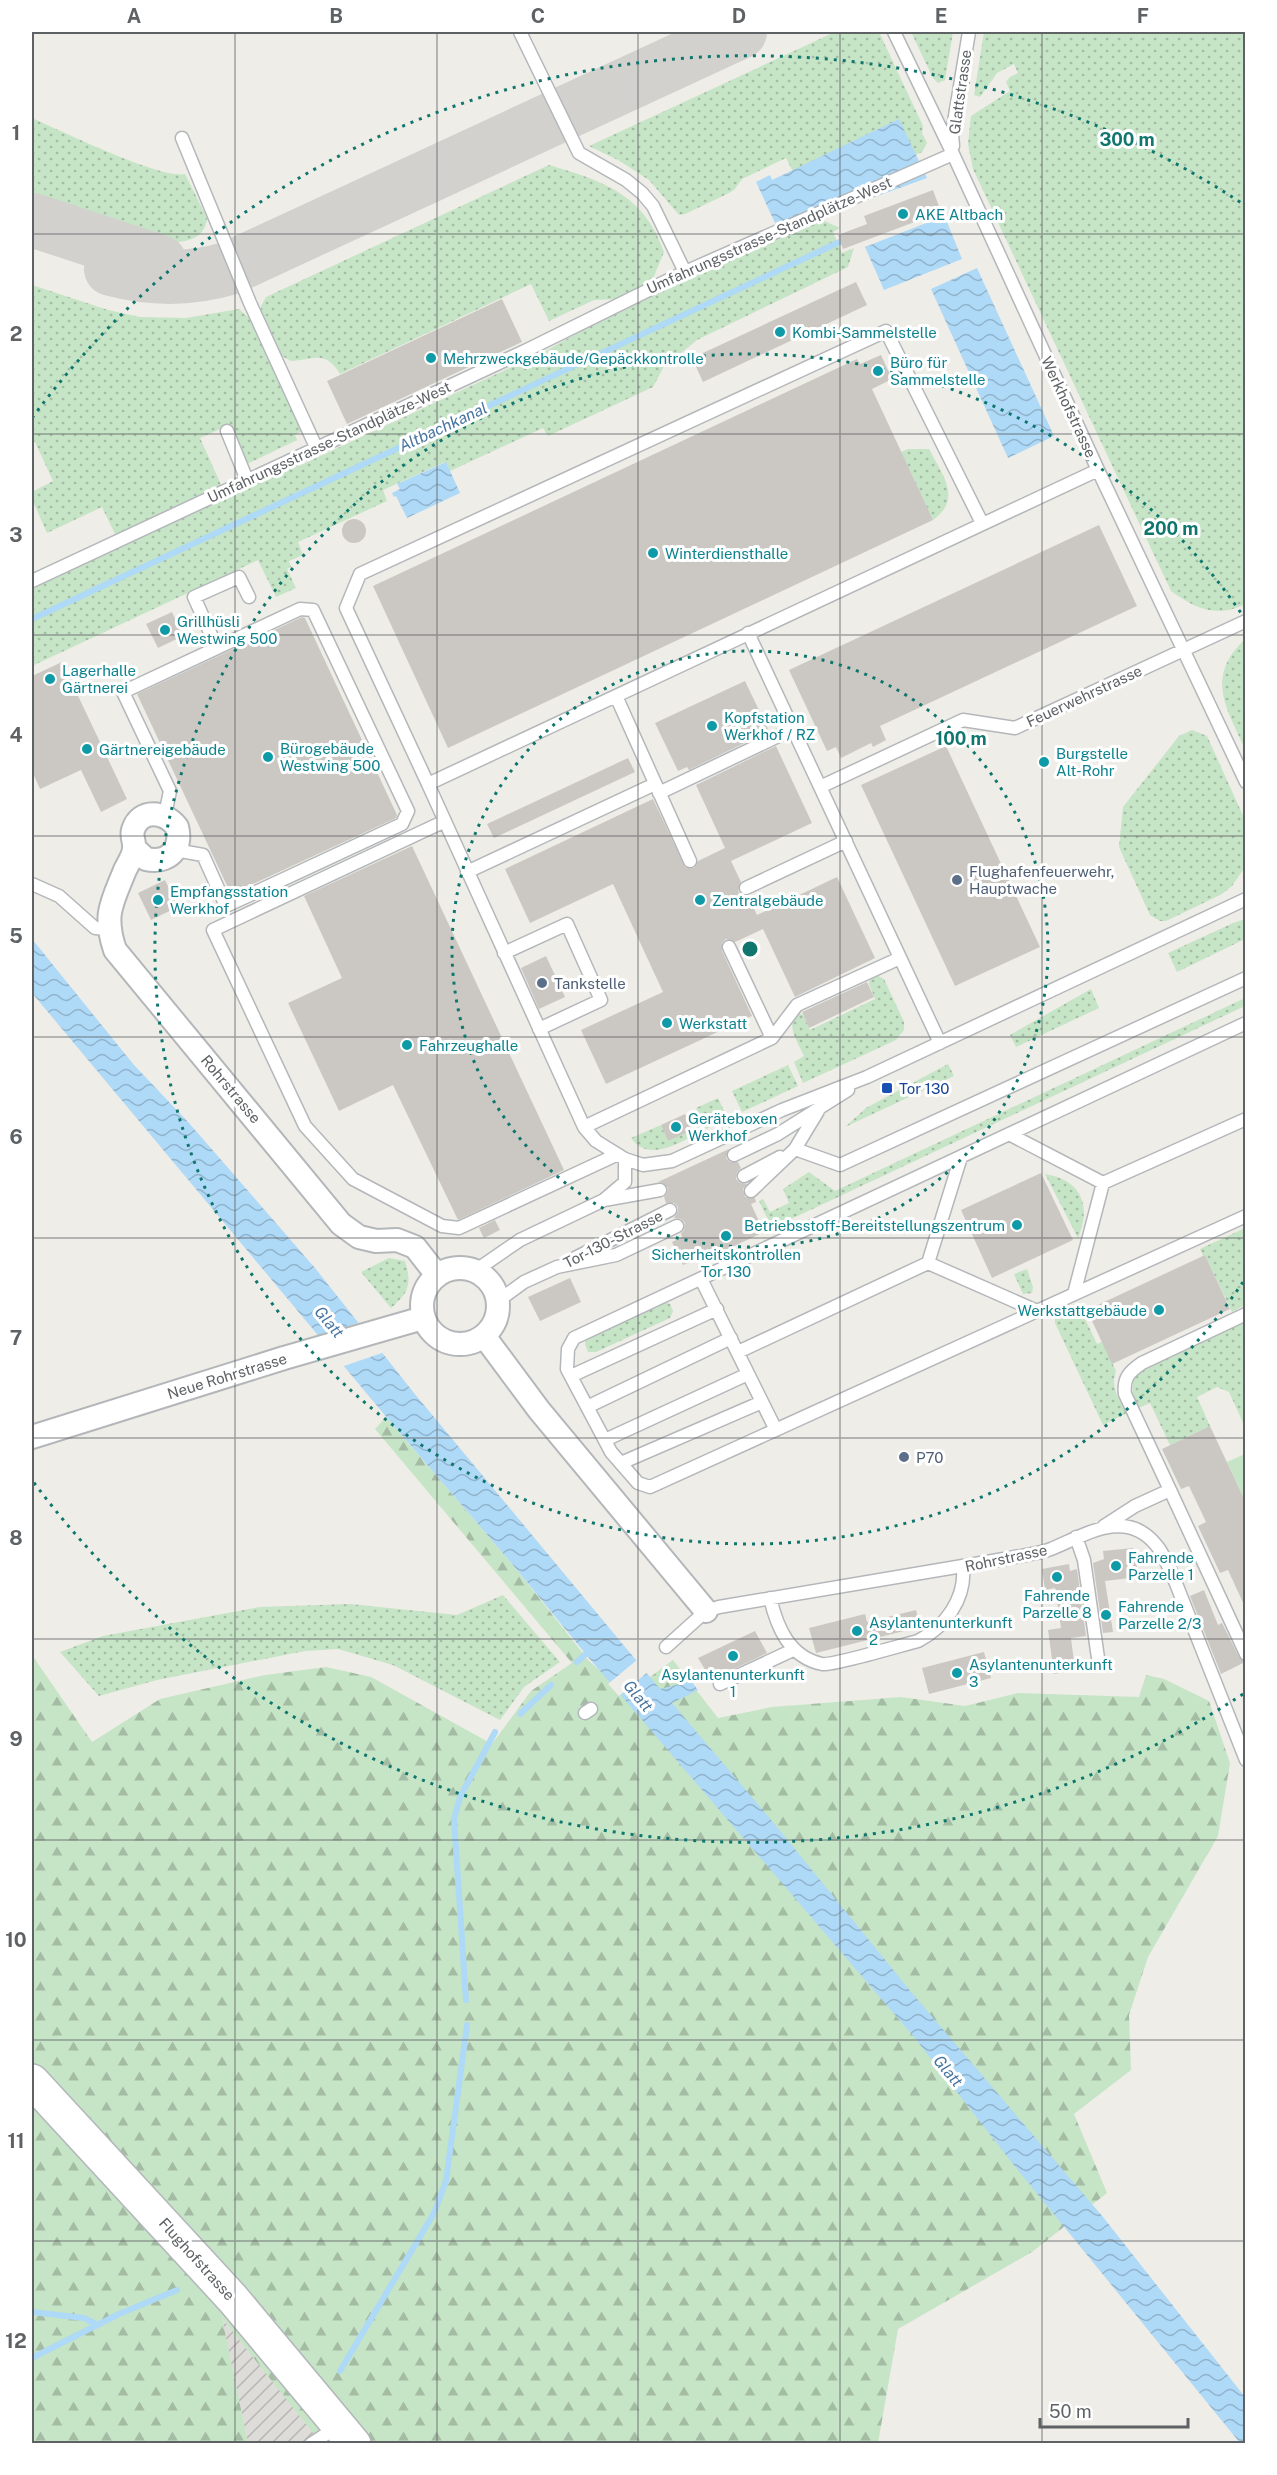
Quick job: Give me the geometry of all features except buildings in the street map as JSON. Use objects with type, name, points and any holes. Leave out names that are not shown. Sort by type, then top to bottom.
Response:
[{"type":"main road","name":"Flughofstrasse","points":[[32,2081],[233,2299],[347,2434]]},
{"type":"street","points":[[108,929],[111,906],[134,848],[132,832],[141,818],[157,813],[165,816],[177,827],[178,843],[175,850],[162,860],[146,859],[134,848]]},
{"type":"street","name":"Rohrstrasse","points":[[108,929],[115,950],[341,1224],[359,1237],[397,1240],[415,1247],[437,1275]]},
{"type":"street","points":[[456,1268],[475,1271],[490,1283],[498,1301],[495,1320],[484,1336],[464,1344],[443,1341],[427,1327],[423,1318],[422,1299],[425,1290],[437,1275],[456,1268]]},
{"type":"street","name":"Neue Rohrstrasse","points":[[32,1437],[284,1358],[423,1318]]},
{"type":"street","points":[[484,1336],[539,1410],[706,1611]]},
{"type":"lane","points":[[520,32],[579,153],[626,180],[642,193],[653,206],[685,272]]},
{"type":"lane","name":"Werkhofstrasse","points":[[894,32],[1245,782]]},
{"type":"lane","name":"Glattstrasse","points":[[953,154],[952,134],[969,32]]},
{"type":"lane","points":[[182,138],[250,303],[316,447]]},
{"type":"lane","name":"Umfahrungsstrasse-Standplätze-West","points":[[32,581],[529,349],[685,272],[953,154]]},
{"type":"lane","points":[[982,523],[886,331],[360,574],[346,608],[584,1127],[596,1141],[620,1157],[643,1165],[672,1161],[782,1110],[867,1077],[1245,899]]},
{"type":"lane","points":[[227,431],[247,480]]},
{"type":"lane","points":[[428,784],[982,523],[1098,471]]},
{"type":"lane","points":[[217,648],[194,597],[239,577],[249,597]]},
{"type":"lane","points":[[165,816],[170,791],[123,692],[300,609],[313,610],[408,810],[402,824],[226,906],[203,855],[175,850]]},
{"type":"lane","name":"Feuerwehrstrasse","points":[[820,787],[963,720],[1015,729],[1245,621]]},
{"type":"lane","points":[[747,633],[940,1043]]},
{"type":"lane","points":[[616,696],[690,861]]},
{"type":"lane","points":[[467,872],[793,729]]},
{"type":"lane","points":[[445,821],[213,930],[305,1126],[353,1179],[442,1226],[459,1228],[620,1157]]},
{"type":"lane","points":[[746,888],[846,841]]},
{"type":"lane","points":[[32,884],[59,896],[95,928],[108,929]]},
{"type":"lane","points":[[504,953],[567,924],[601,1000],[539,1029]]},
{"type":"lane","points":[[729,947],[772,1038]]},
{"type":"lane","points":[[584,1127],[772,1038],[797,1005],[900,958]]},
{"type":"lane","points":[[744,1176],[795,1149],[840,1165],[1245,978]]},
{"type":"lane","points":[[1244,1026],[574,1338],[568,1349],[567,1369],[611,1452],[638,1483],[650,1487],[1245,1216]]},
{"type":"lane","points":[[734,1155],[778,1134],[867,1077]]},
{"type":"lane","points":[[751,1191],[795,1149],[818,1110]]},
{"type":"lane","points":[[1103,1183],[1245,1119]]},
{"type":"lane","points":[[1009,1134],[1103,1183]]},
{"type":"lane","points":[[738,1352],[928,1263],[961,1156]]},
{"type":"lane","points":[[604,1200],[625,1182],[620,1157]]},
{"type":"lane","points":[[1074,1294],[1103,1183]]},
{"type":"lane","name":"Tor-130-Strasse","points":[[475,1271],[520,1240],[604,1200],[660,1190]]},
{"type":"lane","name":"Tor-130-Strasse","points":[[498,1301],[524,1282],[670,1210]]},
{"type":"lane","name":"Tor-130-Strasse","points":[[557,1267],[616,1255],[678,1226]]},
{"type":"lane","points":[[928,1263],[1037,1311]]},
{"type":"lane","points":[[701,1279],[776,1430]]},
{"type":"lane","points":[[571,1377],[717,1309]]},
{"type":"lane","points":[[1245,1314],[1142,1363],[1130,1371],[1125,1378],[1125,1394],[1245,1654]]},
{"type":"lane","points":[[587,1407],[731,1338]]},
{"type":"lane","points":[[604,1440],[748,1374]]},
{"type":"lane","points":[[621,1464],[762,1402]]},
{"type":"lane","points":[[1104,1527],[1135,1506],[1170,1490]]},
{"type":"lane","name":"Rohrstrasse","points":[[666,1647],[706,1611],[741,1602],[963,1567],[1049,1550],[1104,1527],[1122,1527],[1142,1533],[1157,1546],[1170,1571],[1244,1754]]},
{"type":"lane","points":[[1077,1537],[1084,1560],[1098,1658]]},
{"type":"lane","points":[[770,1598],[776,1624],[793,1650],[824,1665],[918,1641],[929,1635],[950,1614],[961,1595],[965,1582],[963,1567]]},
{"type":"lane","points":[[720,1684],[793,1650]]},
{"type":"lane","points":[[311,2444],[347,2434]]},
{"type":"shaded area","points":[[221,2317],[304,2420],[321,2443],[248,2443]]},
{"type":"green space","points":[[835,32],[879,32],[923,126],[922,133],[927,143],[922,152],[814,202],[807,199],[786,158],[742,179],[734,190],[727,194],[679,215],[649,180],[618,160],[589,146]]},
{"type":"green space","points":[[911,32],[953,32],[945,80],[938,83],[933,78]]},
{"type":"green space","points":[[984,32],[1245,32],[1246,604],[1225,610],[1207,610],[1189,603],[1171,591],[973,169],[968,144],[971,116],[1010,91],[1006,82],[1018,73],[1014,64],[997,73],[980,97],[974,95]]},
{"type":"green space","points":[[32,118],[134,162],[173,174],[185,174],[207,218],[202,232],[191,239],[175,242],[137,238],[32,201]]},
{"type":"green space","points":[[549,165],[604,184],[633,203],[645,216],[656,232],[664,252],[652,281],[617,299],[594,300],[549,321],[531,284],[340,374],[329,361],[324,359],[291,361],[280,355],[261,314],[261,306],[266,297]]},
{"type":"green space","points":[[822,220],[840,228],[833,232],[842,253],[854,248],[848,267],[697,340],[675,358],[669,357],[653,387],[548,436],[543,428],[450,471],[445,462],[383,490],[387,501],[298,542],[303,555],[289,561],[291,567],[287,569],[296,588],[276,597],[258,560],[32,666],[32,586],[274,472],[301,465],[542,353],[608,316],[780,235],[782,238]]},
{"type":"green space","points":[[32,285],[108,310],[140,317],[186,318],[239,309],[249,318],[302,431],[295,435],[297,440],[247,464],[229,425],[200,438],[222,487],[116,536],[102,507],[47,533],[32,499],[32,492],[53,481],[35,442],[32,443]]},
{"type":"green space","points":[[908,449],[929,449],[944,477],[948,495],[947,504],[933,520],[901,452]]},
{"type":"green space","points":[[1245,639],[1245,749],[1226,706],[1222,679],[1225,666]]},
{"type":"green space","points":[[1192,730],[1207,736],[1245,820],[1245,867],[1232,886],[1222,894],[1166,921],[1160,921],[1150,915],[1119,847],[1123,807],[1179,736]]},
{"type":"green space","points":[[1245,919],[1245,939],[1177,972],[1168,953]]},
{"type":"green space","points":[[876,975],[884,979],[904,1022],[904,1030],[896,1040],[803,1083],[794,1062],[804,1056],[793,1029],[792,1023],[796,1012],[803,1015],[810,1030],[875,999],[869,984],[870,977]]},
{"type":"green space","points":[[1091,989],[1099,1008],[1016,1047],[1010,1035]]},
{"type":"green space","points":[[1245,998],[1245,1006],[772,1228],[759,1201],[763,1199],[770,1212],[789,1203],[783,1189],[809,1172],[835,1191]]},
{"type":"green space","points":[[948,1064],[954,1076],[845,1127],[866,1108]]},
{"type":"green space","points":[[788,1065],[798,1086],[742,1112],[732,1091]]},
{"type":"green space","points":[[718,1098],[728,1119],[706,1129],[696,1108]]},
{"type":"green space","points":[[661,1125],[668,1141],[700,1125],[702,1131],[666,1148],[656,1150],[638,1146],[631,1138]]},
{"type":"green space","points":[[1045,1174],[1067,1182],[1080,1196],[1084,1215],[1078,1238]]},
{"type":"green space","points":[[1245,1228],[1245,1305],[1232,1312],[1200,1249]]},
{"type":"green space","points":[[389,1258],[405,1261],[408,1276],[405,1293],[391,1308],[361,1272]]},
{"type":"green space","points":[[1027,1269],[1033,1287],[1032,1293],[1023,1294],[1014,1274]]},
{"type":"green space","points":[[663,1301],[670,1304],[673,1311],[670,1318],[596,1352],[588,1352],[585,1344],[587,1338]]},
{"type":"green space","points":[[1079,1306],[1097,1344],[1102,1342],[1116,1371],[1115,1388],[1127,1413],[1103,1425],[1055,1323],[1055,1318]]},
{"type":"green space","points":[[1245,1322],[1245,1427],[1229,1392],[1217,1387],[1197,1397],[1210,1426],[1170,1445],[1150,1403],[1138,1408],[1133,1392],[1135,1378],[1143,1370]]},
{"type":"green space","points":[[386,1417],[513,1565],[589,1661],[627,1694],[673,1660],[718,1718],[772,1707],[901,1697],[965,1706],[1018,1693],[1139,1697],[1146,1675],[1164,1679],[1209,1701],[1230,1763],[1218,1836],[1148,1957],[1129,2015],[1131,2070],[1074,2114],[1107,2193],[1032,2252],[898,2329],[878,2443],[321,2443],[222,2318],[248,2443],[32,2443],[32,1655],[92,1742],[160,1699],[265,1675],[326,1667],[371,1677],[492,1744],[531,1691],[572,1663],[375,1429]]},
{"type":"green space","points":[[1245,1454],[1245,1501],[1227,1462]]},
{"type":"green space","points":[[503,1595],[560,1662],[524,1687],[500,1720],[393,1665],[338,1649],[305,1651],[157,1680],[99,1696],[60,1652],[103,1636],[260,1607],[350,1604],[457,1615]]},
{"type":"water","points":[[899,119],[927,178],[853,205],[782,238],[756,182],[770,175],[772,180]]},
{"type":"water","points":[[934,220],[947,222],[962,259],[884,290],[865,247]]},
{"type":"water","points":[[977,268],[1054,436],[1008,458],[931,289]]},
{"type":"water","points":[[446,462],[460,493],[407,518],[396,496],[394,497],[392,493],[400,489],[397,484]]},
{"type":"water","name":"Glatt","points":[[32,939],[134,1065],[189,1123],[315,1268],[414,1393],[660,1689],[691,1681],[698,1690],[672,1703],[772,1821],[912,1993],[1103,2217],[1245,2397],[1245,2443],[1240,2443],[1013,2164],[914,2037],[588,1657],[32,993]]},
{"type":"pier","points":[[361,1322],[385,1352],[341,1367],[315,1337]]},
{"type":"pier","points":[[638,1659],[649,1671],[619,1696],[608,1684]]},
{"type":"waterway","name":"Altbachkanal","points":[[32,619],[846,239]]},
{"type":"waterway","points":[[577,1662],[590,1650]]},
{"type":"waterway","points":[[520,1714],[551,1685]]},
{"type":"waterway","points":[[466,2000],[454,1819],[460,1797],[495,1732]]},
{"type":"waterway","points":[[340,2371],[434,2213],[446,2181],[467,2025]]},
{"type":"waterway","points":[[32,2358],[119,2314],[177,2290]]},
{"type":"waterway","points":[[32,2312],[84,2318],[98,2325]]},
{"type":"taxiway","points":[[111,269],[126,273],[171,277],[200,275],[230,268],[740,32]]},
{"type":"taxiway","points":[[32,220],[160,262]]},
{"type":"place","name":"AKE Altbach","points":[[903,214]]},
{"type":"place","name":"Kombi-Sammelstelle","points":[[780,332]]},
{"type":"place","name":"Mehrzweckgebäude/Gepäckkontrolle","points":[[431,358]]},
{"type":"place","name":"Büro für Sammelstelle","points":[[878,371]]},
{"type":"place","name":"Winterdiensthalle","points":[[653,553]]},
{"type":"place","name":"Grillhüsli Westwing 500","points":[[165,630]]},
{"type":"place","name":"Lagerhalle Gärtnerei","points":[[50,679]]},
{"type":"place","name":"Kopfstation Werkhof / RZ","points":[[712,726]]},
{"type":"place","name":"Gärtnereigebäude","points":[[87,749]]},
{"type":"place","name":"Bürogebäude Westwing 500","points":[[268,757]]},
{"type":"place","name":"Burgstelle Alt-Rohr","points":[[1044,762]]},
{"type":"place","name":"Flughafenfeuerwehr, Hauptwache","points":[[957,880]]},
{"type":"place","name":"Empfangsstation Werkhof","points":[[158,900]]},
{"type":"place","name":"Zentralgebäude","points":[[700,900]]},
{"type":"place","name":"Tankstelle","points":[[542,983]]},
{"type":"place","name":"Werkstatt","points":[[667,1023]]},
{"type":"place","name":"Fahrzeughalle","points":[[407,1045]]},
{"type":"place","name":"Tor 130","points":[[887,1088]]},
{"type":"place","name":"Geräteboxen Werkhof","points":[[676,1127]]},
{"type":"place","name":"Betriebsstoff-Bereitstellungszentrum","points":[[1017,1225]]},
{"type":"place","name":"Sicherheitskontrollen Tor 130","points":[[726,1236]]},
{"type":"place","name":"Werkstattgebäude","points":[[1159,1310]]},
{"type":"place","name":"P70","points":[[904,1457]]},
{"type":"place","name":"Fahrende Parzelle 1","points":[[1116,1566]]},
{"type":"place","name":"Fahrende Parzelle 8","points":[[1057,1577]]},
{"type":"place","name":"Fahrende Parzelle 2/3","points":[[1106,1615]]},
{"type":"place","name":"Asylantenunterkunft 2","points":[[857,1631]]},
{"type":"place","name":"Asylantenunterkunft 1","points":[[733,1656]]},
{"type":"place","name":"Asylantenunterkunft 3","points":[[957,1673]]}]
